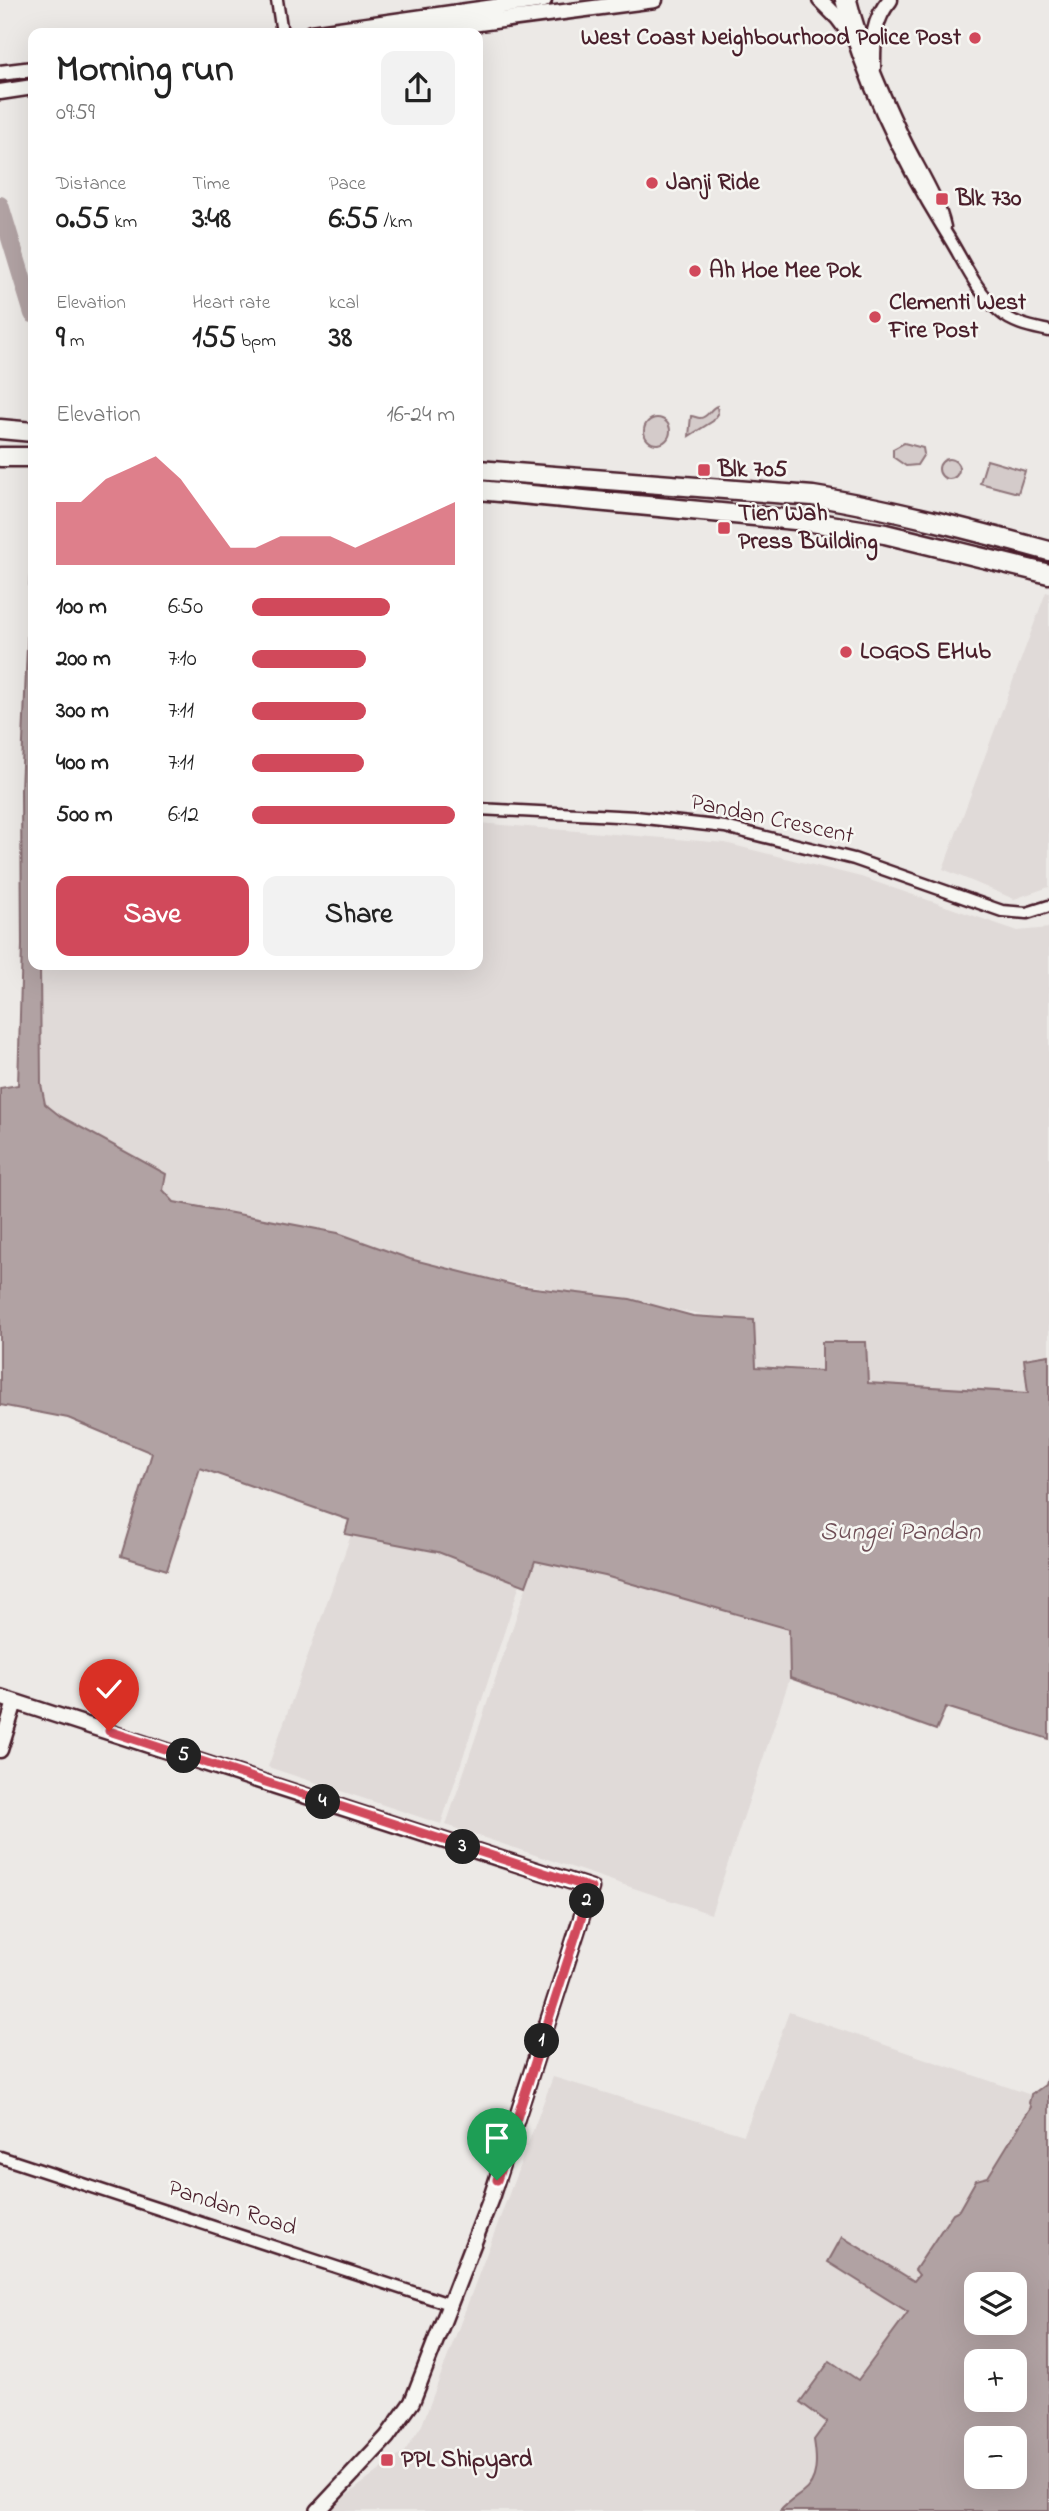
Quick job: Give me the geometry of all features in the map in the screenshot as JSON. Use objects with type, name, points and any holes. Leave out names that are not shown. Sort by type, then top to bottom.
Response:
[{"type":"highway","points":[[483,470],[813,496],[955,526],[1049,551]]},
{"type":"highway","points":[[617,482],[623,494],[617,503]]},
{"type":"highway","points":[[483,490],[848,527],[1049,574]]},
{"type":"street","points":[[277,0],[281,28]]},
{"type":"street","points":[[416,28],[499,3],[544,0]]},
{"type":"street","points":[[370,28],[655,0]]},
{"type":"street","points":[[820,0],[850,34]]},
{"type":"street","points":[[841,0],[874,101],[932,212],[979,291],[1002,314],[1025,326],[1049,331]]},
{"type":"street","points":[[851,0],[873,68],[940,206],[947,234]]},
{"type":"street","points":[[873,68],[877,16],[890,0]]},
{"type":"street","points":[[0,73],[28,70]]},
{"type":"street","points":[[0,92],[28,88]]},
{"type":"street","name":"Pandan Crescent","points":[[483,809],[636,817],[725,827],[854,859],[1002,911],[1027,913],[1049,906]]},
{"type":"street","points":[[0,1697],[591,1888],[491,2198],[416,2394],[406,2413],[387,2437],[318,2511]]},
{"type":"street","points":[[0,1750],[15,1702]]},
{"type":"street","name":"Pandan Road","points":[[0,2157],[449,2304]]},
{"type":"shaded area","points":[[717,406],[718,414],[713,421],[689,436],[691,416],[703,418]]},
{"type":"shaded area","points":[[657,418],[666,422],[670,431],[666,440],[657,444],[648,440],[644,431],[648,422]]},
{"type":"shaded area","points":[[904,443],[923,448],[924,454],[917,465],[906,466],[893,457],[893,449]]},
{"type":"shaded area","points":[[949,459],[956,462],[959,469],[956,476],[949,479],[942,476],[939,469],[942,462]]},
{"type":"shaded area","points":[[987,460],[1025,471],[1018,493],[980,483]]},
{"type":"shaded area","points":[[1046,592],[1049,593],[1049,887],[1014,899],[943,869]]},
{"type":"shaded area","points":[[483,823],[725,843],[861,877],[1018,931],[1049,928],[1049,1354],[1024,1359],[1028,1393],[868,1383],[866,1342],[822,1371],[755,1367],[754,1320],[725,1318],[434,1269],[173,1202],[163,1190],[44,1104],[41,1084],[40,970],[483,970]]},
{"type":"shaded area","points":[[351,1535],[438,1552],[520,1584],[441,1824],[268,1767]]},
{"type":"shaded area","points":[[535,1561],[605,1576],[789,1630],[790,1678],[711,1914],[446,1825]]},
{"type":"shaded area","points":[[789,2012],[1031,2095],[1031,2107],[988,2177],[976,2180],[959,2210],[953,2213],[916,2269],[919,2275],[914,2282],[843,2238],[828,2261],[908,2311],[858,2381],[800,2401],[827,2422],[814,2440],[817,2457],[814,2478],[805,2491],[787,2502],[780,2511],[326,2511],[404,2452],[422,2425],[553,2077],[744,2135]]},
{"type":"water","name":"Sungei Pandan","points":[[28,623],[28,970],[40,970],[41,1084],[45,1104],[60,1116],[166,1174],[163,1190],[174,1202],[338,1233],[410,1259],[517,1286],[630,1299],[693,1316],[754,1320],[756,1367],[822,1371],[822,1342],[866,1342],[868,1383],[1028,1393],[1024,1359],[1049,1355],[1049,1739],[946,1707],[936,1730],[790,1678],[789,1629],[605,1576],[535,1561],[526,1586],[438,1552],[345,1534],[349,1520],[200,1468],[167,1570],[121,1556],[152,1453],[68,1418],[0,1405],[0,1088],[18,1085],[22,945],[21,790]]},
{"type":"water","points":[[1049,2071],[1049,2511],[780,2511],[808,2488],[814,2476],[816,2462],[814,2440],[827,2422],[800,2402],[830,2361],[858,2380],[908,2312],[828,2262],[842,2237],[914,2281],[919,2275],[915,2270],[953,2213],[959,2210],[976,2180],[988,2177],[1031,2107],[1031,2095],[1045,2085]]},
{"type":"waterway","points":[[0,205],[28,297]]},
{"type":"place","name":"West Coast Neighbourhood Police Post","points":[[975,38]]},
{"type":"place","name":"Janji Ride","points":[[652,183]]},
{"type":"place","name":"Blk 730","points":[[942,199]]},
{"type":"place","name":"Ah Hoe Mee Pok","points":[[695,271]]},
{"type":"place","name":"Clementi West Fire Post","points":[[875,317]]},
{"type":"place","name":"Blk 705","points":[[704,470]]},
{"type":"place","name":"Tien Wah Press Building","points":[[724,528]]},
{"type":"place","name":"LOGOS EHub","points":[[846,652]]},
{"type":"place","name":"PPL Shipyard","points":[[387,2460]]},
{"type":"route","points":[[109,1731],[591,1888],[497,2180]]}]
